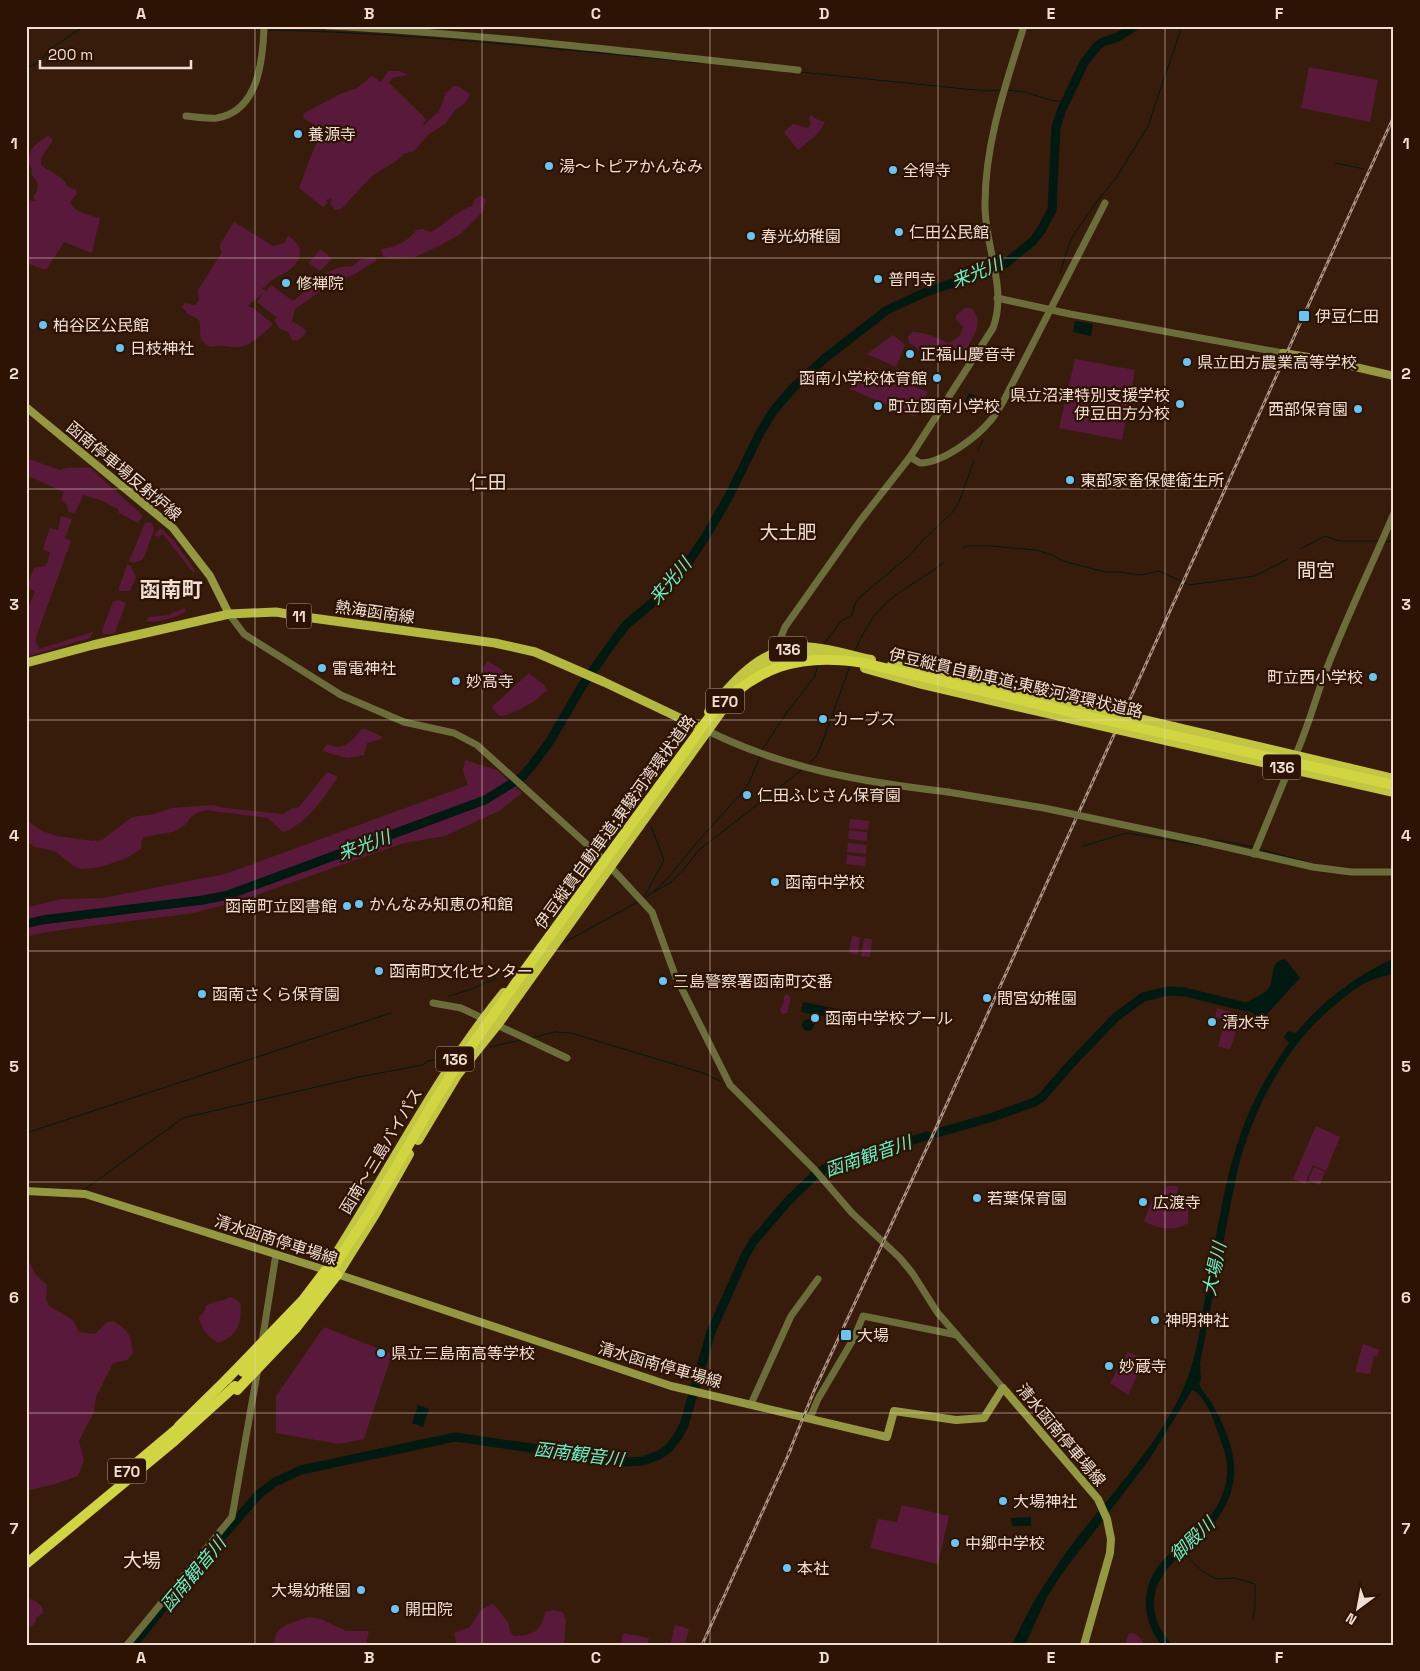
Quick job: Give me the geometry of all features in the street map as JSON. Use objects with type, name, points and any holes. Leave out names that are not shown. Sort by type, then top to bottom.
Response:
[{"type":"highway","name":"函南～三島バイパス","points":[[337,1274],[375,1214],[457,1075],[497,1025],[607,863],[703,728],[746,680],[786,653],[813,648],[830,651],[1067,702],[1394,779]]},
{"type":"highway","name":"函南～三島バイパス","points":[[786,653],[828,658],[922,684],[1394,792]]},
{"type":"highway","name":"伊豆縦貫自動車道;東駿河湾環状道路","points":[[232,1384],[278,1338],[314,1294],[371,1210],[429,1110],[456,1068],[711,715],[738,690],[760,675],[788,665],[816,659],[837,659],[864,663],[1394,785]]},
{"type":"highway","name":"函南～三島バイパス","points":[[326,1271],[430,1097],[484,1018],[607,863]]},
{"type":"highway","points":[[170,1440],[232,1384],[326,1271]]},
{"type":"highway","points":[[170,1440],[296,1328],[337,1274]]},
{"type":"highway","name":"E70","points":[[26,1558],[170,1440]]},
{"type":"highway","name":"E70","points":[[26,1564],[88,1508]]},
{"type":"main road","points":[[1283,353],[1321,359],[1394,376]]},
{"type":"main road","name":"函南停車場反射炉線","points":[[26,407],[172,528],[210,576],[229,614]]},
{"type":"main road","name":"熱海函南線","points":[[26,663],[93,645],[229,614],[276,612],[495,643],[535,652],[572,667],[703,728]]},
{"type":"main road","name":"清水函南停車場線","points":[[26,1191],[85,1194],[337,1274],[670,1386],[888,1436],[894,1411],[956,1420],[984,1418],[1003,1388],[1094,1493],[1107,1519],[1111,1539],[1108,1566],[1084,1645]]},
{"type":"street","points":[[186,116],[216,118],[227,115],[244,102],[251,93],[258,78],[264,26]]},
{"type":"street","points":[[327,26],[395,29],[520,40],[798,70]]},
{"type":"street","points":[[786,653],[781,636],[789,621],[860,521],[910,457],[940,412],[954,386],[990,334],[995,322],[998,298],[986,228],[985,205],[990,150],[1004,89],[1024,26]]},
{"type":"street","points":[[910,457],[920,463],[938,459],[964,444],[990,420],[1004,400],[1105,203]]},
{"type":"street","points":[[998,298],[1283,353]]},
{"type":"street","points":[[1254,854],[1295,756],[1331,657],[1394,514]]},
{"type":"street","points":[[229,614],[239,629],[250,639],[342,695],[404,722],[454,733],[477,745],[607,863],[638,895],[656,918],[674,975],[728,1082],[739,1096],[815,1170],[852,1213],[900,1258],[913,1274],[937,1312],[1003,1388]]},
{"type":"street","points":[[703,728],[734,744],[808,769],[907,787],[1044,808],[1313,867],[1350,872],[1394,872]]},
{"type":"street","points":[[433,1003],[461,1008],[567,1058]]},
{"type":"street","points":[[127,1645],[232,1517],[276,1254]]},
{"type":"street","points":[[752,1404],[792,1316],[818,1279]]},
{"type":"street","points":[[810,1418],[818,1399],[854,1338],[863,1316],[957,1335]]},
{"type":"shaded area","points":[[1309,67],[1378,80],[1370,122],[1301,108]]},
{"type":"shaded area","points":[[388,71],[399,71],[408,75],[392,78],[389,83],[426,119],[422,127],[439,111],[446,93],[453,86],[458,86],[470,94],[466,102],[455,110],[445,124],[429,134],[414,151],[403,154],[396,161],[372,176],[341,209],[335,210],[330,203],[332,198],[326,199],[327,204],[323,207],[299,188],[315,146],[324,131],[303,118],[304,113],[340,94],[357,88],[372,76],[381,82]]},
{"type":"shaded area","points":[[811,115],[825,122],[817,134],[798,150],[784,132],[793,124],[808,128],[811,124],[809,118]]},
{"type":"shaded area","points":[[48,135],[53,140],[41,158],[41,165],[59,177],[67,186],[76,190],[77,194],[70,202],[75,209],[100,218],[92,253],[64,242],[46,270],[26,263],[26,200],[36,201],[33,197],[38,188],[27,160],[33,147]]},
{"type":"shaded area","points":[[480,196],[486,199],[483,211],[459,235],[415,257],[391,258],[383,256],[381,249],[401,243],[416,230],[423,229],[431,232],[461,211],[472,206],[475,199]]},
{"type":"shaded area","points":[[234,222],[273,246],[284,243],[288,236],[296,242],[300,253],[294,266],[273,279],[264,288],[260,287],[266,291],[271,285],[293,301],[326,273],[340,267],[353,266],[361,259],[375,257],[377,260],[353,275],[329,285],[295,309],[291,325],[293,322],[306,331],[297,341],[293,341],[288,332],[279,328],[274,320],[277,318],[257,302],[263,293],[248,306],[273,324],[247,345],[211,347],[201,338],[199,320],[188,314],[182,307],[185,303],[195,305],[199,300],[198,290],[222,252],[219,246]]},
{"type":"shaded area","points":[[321,249],[332,259],[320,271],[308,263]]},
{"type":"shaded area","points":[[965,308],[971,308],[975,313],[978,323],[975,334],[966,350],[945,349],[929,355],[924,354],[909,343],[908,337],[912,332],[930,335],[948,343],[958,337],[963,327],[956,319],[956,315]]},
{"type":"shaded area","points":[[893,335],[905,345],[896,367],[867,354]]},
{"type":"shaded area","points":[[1075,359],[1135,370],[1122,440],[1059,428]]},
{"type":"shaded area","points":[[867,367],[928,392],[915,417],[850,389]]},
{"type":"shaded area","points":[[26,458],[60,470],[89,467],[143,516],[138,523],[119,513],[118,509],[100,500],[83,495],[75,513],[68,512],[68,506],[61,499],[64,492],[26,475]]},
{"type":"shaded area","points":[[61,516],[72,519],[65,538],[71,541],[35,640],[39,649],[93,632],[90,638],[26,657],[26,614],[35,592],[27,586],[34,568],[46,566],[50,553],[43,549],[50,528],[58,530]]},
{"type":"shaded area","points":[[146,522],[152,523],[154,530],[144,557],[142,560],[133,563],[129,561]]},
{"type":"shaded area","points":[[161,528],[175,542],[196,572],[190,569],[163,534],[159,537],[154,535]]},
{"type":"shaded area","points":[[127,565],[130,565],[136,577],[130,591],[119,591],[119,588]]},
{"type":"shaded area","points":[[119,600],[126,603],[115,632],[113,634],[103,634],[102,630],[113,602]]},
{"type":"shaded area","points":[[185,608],[186,612],[172,618],[155,622],[146,621],[149,617],[169,615]]},
{"type":"shaded area","points":[[488,661],[504,671],[490,687],[484,681],[489,675],[482,669]]},
{"type":"shaded area","points":[[529,673],[544,685],[547,690],[526,706],[509,714],[499,716],[492,707]]},
{"type":"shaded area","points":[[362,729],[381,736],[382,739],[367,743],[364,755],[347,758],[322,751],[327,744],[338,747],[347,744]]},
{"type":"shaded area","points":[[465,760],[497,770],[522,793],[499,811],[445,836],[404,843],[242,900],[194,913],[68,929],[32,935],[26,938],[26,907],[62,899],[103,898],[225,874],[468,785],[463,771]]},
{"type":"shaded area","points":[[327,772],[338,777],[327,793],[307,817],[291,829],[283,832],[268,818],[206,810],[191,817],[185,825],[173,832],[144,837],[141,842],[142,848],[127,858],[100,867],[81,869],[73,866],[55,851],[35,847],[26,841],[26,820],[42,831],[57,836],[93,841],[102,840],[132,817],[155,814],[171,808],[212,805],[283,814],[299,807]]},
{"type":"shaded area","points":[[850,819],[869,821],[868,830],[849,828]]},
{"type":"shaded area","points":[[849,830],[867,832],[867,841],[848,839]]},
{"type":"shaded area","points":[[848,843],[867,845],[866,854],[847,852]]},
{"type":"shaded area","points":[[847,855],[866,857],[865,866],[846,864]]},
{"type":"shaded area","points":[[852,936],[860,937],[858,955],[849,953]]},
{"type":"shaded area","points":[[864,938],[872,939],[870,957],[861,956]]},
{"type":"shaded area","points":[[787,994],[791,998],[787,1013],[782,1014],[780,1010],[784,1002],[784,996]]},
{"type":"shaded area","points":[[1217,1008],[1241,1015],[1230,1050],[1218,1046],[1223,1029],[1221,1028],[1223,1019],[1215,1017]]},
{"type":"shaded area","points":[[1316,1126],[1340,1137],[1326,1171],[1313,1165],[1305,1184],[1293,1179]]},
{"type":"shaded area","points":[[1314,1167],[1325,1172],[1320,1185],[1308,1180]]},
{"type":"shaded area","points":[[1178,1186],[1176,1200],[1188,1208],[1188,1223],[1177,1228],[1166,1228],[1144,1221],[1154,1195],[1162,1197],[1166,1187]]},
{"type":"shaded area","points":[[26,1256],[36,1275],[47,1285],[46,1299],[49,1306],[73,1320],[79,1332],[95,1334],[107,1322],[113,1321],[128,1334],[133,1353],[127,1360],[113,1363],[96,1397],[94,1412],[79,1441],[84,1461],[78,1476],[26,1491]]},
{"type":"shaded area","points":[[230,1297],[240,1303],[239,1322],[230,1337],[218,1343],[206,1332],[201,1325],[199,1317],[205,1311],[206,1306]]},
{"type":"shaded area","points":[[324,1327],[392,1354],[364,1439],[339,1444],[276,1433],[276,1396]]},
{"type":"shaded area","points":[[1363,1344],[1380,1350],[1377,1356],[1374,1356],[1370,1374],[1355,1372]]},
{"type":"shaded area","points":[[1128,1352],[1145,1359],[1128,1395],[1110,1383]]},
{"type":"shaded area","points":[[902,1505],[949,1516],[938,1564],[870,1548],[878,1519],[897,1522]]},
{"type":"shaded area","points":[[27,1598],[38,1603],[43,1610],[43,1613],[36,1618],[35,1623],[31,1627],[26,1627]]},
{"type":"shaded area","points":[[493,1603],[509,1624],[510,1632],[514,1636],[526,1635],[535,1631],[541,1624],[545,1612],[553,1610],[562,1612],[566,1619],[564,1645],[457,1645],[454,1633],[470,1627],[480,1611]]},
{"type":"shaded area","points":[[309,1617],[321,1619],[346,1631],[369,1631],[366,1645],[274,1645],[277,1633],[281,1628]]},
{"type":"shaded area","points":[[675,1625],[689,1629],[685,1645],[670,1645]]},
{"type":"shaded area","points":[[623,1633],[649,1638],[647,1645],[621,1645]]},
{"type":"shaded area","points":[[1129,1633],[1137,1635],[1145,1645],[1125,1645]]},
{"type":"water","points":[[1075,321],[1093,324],[1091,336],[1073,332]]},
{"type":"water","points":[[969,393],[987,401],[983,410],[965,402]]},
{"type":"water","points":[[1394,958],[1394,973],[1367,982],[1352,991],[1302,1038],[1287,1058],[1262,1102],[1244,1147],[1234,1188],[1200,1363],[1201,1379],[1199,1384],[1213,1406],[1229,1440],[1234,1466],[1233,1481],[1228,1500],[1219,1517],[1207,1532],[1177,1559],[1160,1579],[1154,1605],[1157,1622],[1172,1645],[1161,1645],[1149,1623],[1146,1612],[1147,1590],[1157,1568],[1165,1558],[1193,1534],[1213,1512],[1223,1495],[1227,1475],[1226,1457],[1213,1417],[1204,1400],[1192,1390],[1149,1460],[1061,1575],[1047,1597],[1025,1645],[1012,1645],[1032,1604],[1056,1567],[1153,1442],[1178,1399],[1188,1377],[1200,1331],[1207,1284],[1235,1150],[1255,1099],[1289,1043],[1284,1037],[1288,1031],[1296,1033],[1317,1010],[1340,990]]},
{"type":"water","points":[[1284,959],[1300,978],[1267,1014],[1270,1017],[1266,1023],[1251,1012],[1234,1007],[1235,1003],[1245,1003],[1267,990],[1272,981],[1274,967],[1279,961]]},
{"type":"water","points":[[803,1002],[838,1009],[836,1019],[801,1012]]},
{"type":"water","points":[[808,1019],[814,1025],[808,1031],[802,1025]]},
{"type":"water","points":[[418,1405],[429,1409],[423,1427],[412,1423]]},
{"type":"water","points":[[1031,1517],[1031,1526],[1012,1526],[1011,1518]]},
{"type":"waterway","points":[[26,69],[40,61],[49,50],[86,26]]},
{"type":"waterway","name":"来光川","points":[[26,924],[42,920],[203,900],[228,895],[485,800],[522,777],[550,741],[582,686],[626,625],[666,591],[689,561],[729,496],[773,411],[793,388],[824,359],[887,310],[926,292],[1001,267],[1032,242],[1052,210],[1056,127],[1062,109],[1084,63],[1097,46],[1118,37],[1135,26]]},
{"type":"waterway","points":[[1060,273],[1070,242],[1076,231],[1116,178],[1148,126],[1182,26]]},
{"type":"waterway","points":[[269,30],[431,38],[701,63]]},
{"type":"waterway","points":[[800,72],[965,89],[1000,90]]},
{"type":"waterway","points":[[1006,90],[1025,92],[1050,100],[1065,102]]},
{"type":"waterway","points":[[1335,163],[1364,169]]},
{"type":"waterway","points":[[978,450],[983,440]]},
{"type":"waterway","points":[[824,644],[841,621],[851,616],[860,597],[911,554],[953,512],[959,502],[974,461]]},
{"type":"waterway","points":[[1300,549],[1325,536],[1339,541],[1377,541]]},
{"type":"waterway","points":[[1384,542],[1394,541]]},
{"type":"waterway","points":[[963,548],[968,546],[991,546],[1036,550],[1063,561],[1105,572],[1141,575],[1159,571],[1189,585],[1255,576],[1288,559]]},
{"type":"waterway","points":[[855,651],[873,617],[900,592],[943,563]]},
{"type":"waterway","points":[[762,750],[787,712],[815,676],[818,664]]},
{"type":"waterway","points":[[808,765],[817,755],[850,666]]},
{"type":"waterway","points":[[654,891],[667,879],[749,783],[760,756]]},
{"type":"waterway","points":[[644,898],[671,882],[699,850],[803,769]]},
{"type":"waterway","points":[[644,897],[664,860],[651,826]]},
{"type":"waterway","points":[[1083,846],[1127,833],[1199,845]]},
{"type":"waterway","points":[[1215,841],[1219,840],[1253,847]]},
{"type":"waterway","points":[[1259,849],[1315,864]]},
{"type":"waterway","points":[[565,942],[638,902]]},
{"type":"waterway","points":[[449,996],[472,989],[497,978]]},
{"type":"waterway","name":"函南観音川","points":[[937,1133],[993,1117],[1035,1102],[1043,1096],[1116,1017],[1143,997],[1168,991],[1185,992],[1246,1007]]},
{"type":"waterway","points":[[26,1133],[391,1013]]},
{"type":"waterway","points":[[532,1038],[554,1032],[571,1033],[703,1073],[720,1081]]},
{"type":"waterway","points":[[490,1047],[521,1040]]},
{"type":"waterway","points":[[84,1190],[183,1118],[359,1077],[422,1065],[428,1061],[442,1058]]},
{"type":"waterway","name":"函南観音川","points":[[133,1645],[195,1568],[259,1494],[275,1482],[301,1470],[455,1437],[628,1462],[643,1461],[659,1455],[668,1449],[684,1425],[711,1332],[753,1242],[788,1201],[814,1176],[826,1168],[848,1159],[927,1136]]},
{"type":"waterway","name":"函南観音川","points":[[811,1173],[814,1176]]},
{"type":"waterway","points":[[27,1187],[63,1189]]},
{"type":"waterway","name":"御殿川","points":[[1191,1560],[1202,1571],[1216,1579],[1235,1578],[1255,1584],[1253,1619]]},
{"type":"railway","points":[[788,1455],[814,1391],[931,1139],[1394,116]]},
{"type":"railway","points":[[702,1645],[791,1449]]},
{"type":"place","name":"養源寺","points":[[298,134]]},
{"type":"place","name":"湯～トピアかんなみ","points":[[549,166]]},
{"type":"place","name":"全得寺","points":[[893,170]]},
{"type":"place","name":"仁田公民館","points":[[899,232]]},
{"type":"place","name":"春光幼稚園","points":[[751,236]]},
{"type":"place","name":"普門寺","points":[[878,279]]},
{"type":"place","name":"修禅院","points":[[286,283]]},
{"type":"place","name":"伊豆仁田","points":[[1304,316]]},
{"type":"place","name":"柏谷区公民館","points":[[43,325]]},
{"type":"place","name":"日枝神社","points":[[120,348]]},
{"type":"place","name":"正福山慶音寺","points":[[910,354]]},
{"type":"place","name":"県立田方農業高等学校","points":[[1187,362]]},
{"type":"place","name":"函南小学校体育館","points":[[937,378]]},
{"type":"place","name":"県立沼津特別支援学校 伊豆田方分校","points":[[1180,404]]},
{"type":"place","name":"町立函南小学校","points":[[878,406]]},
{"type":"place","name":"西部保育園","points":[[1358,409]]},
{"type":"place","name":"東部家畜保健衛生所","points":[[1070,480]]},
{"type":"place","name":"雷電神社","points":[[322,668]]},
{"type":"place","name":"町立西小学校","points":[[1373,677]]},
{"type":"place","name":"妙高寺","points":[[456,681]]},
{"type":"place","name":"カーブス","points":[[823,719]]},
{"type":"place","name":"仁田ふじさん保育園","points":[[747,795]]},
{"type":"place","name":"函南中学校","points":[[775,882]]},
{"type":"place","name":"かんなみ知恵の和館","points":[[359,904]]},
{"type":"place","name":"函南町立図書館","points":[[347,906]]},
{"type":"place","name":"函南町文化センター","points":[[379,971]]},
{"type":"place","name":"三島警察署函南町交番","points":[[663,981]]},
{"type":"place","name":"函南さくら保育園","points":[[202,994]]},
{"type":"place","name":"間宮幼稚園","points":[[987,998]]},
{"type":"place","name":"函南中学校プール","points":[[815,1018]]},
{"type":"place","name":"清水寺","points":[[1212,1022]]},
{"type":"place","name":"若葉保育園","points":[[977,1198]]},
{"type":"place","name":"広渡寺","points":[[1143,1202]]},
{"type":"place","name":"神明神社","points":[[1155,1320]]},
{"type":"place","name":"大場","points":[[846,1335]]},
{"type":"place","name":"県立三島南高等学校","points":[[381,1353]]},
{"type":"place","name":"妙蔵寺","points":[[1109,1366]]},
{"type":"place","name":"大場神社","points":[[1003,1501]]},
{"type":"place","name":"中郷中学校","points":[[955,1543]]},
{"type":"place","name":"本社","points":[[787,1568]]},
{"type":"place","name":"大場幼稚園","points":[[361,1590]]},
{"type":"place","name":"開田院","points":[[395,1609]]},
{"type":"district","name":"仁田","points":[[488,482]]},
{"type":"district","name":"大土肥","points":[[788,532]]},
{"type":"district","name":"間宮","points":[[1316,570]]},
{"type":"district","name":"函南町","points":[[171,589]]},
{"type":"district","name":"大場","points":[[142,1560]]},
{"type":"water label","name":"大場川","points":[[1214,1269]]}]
